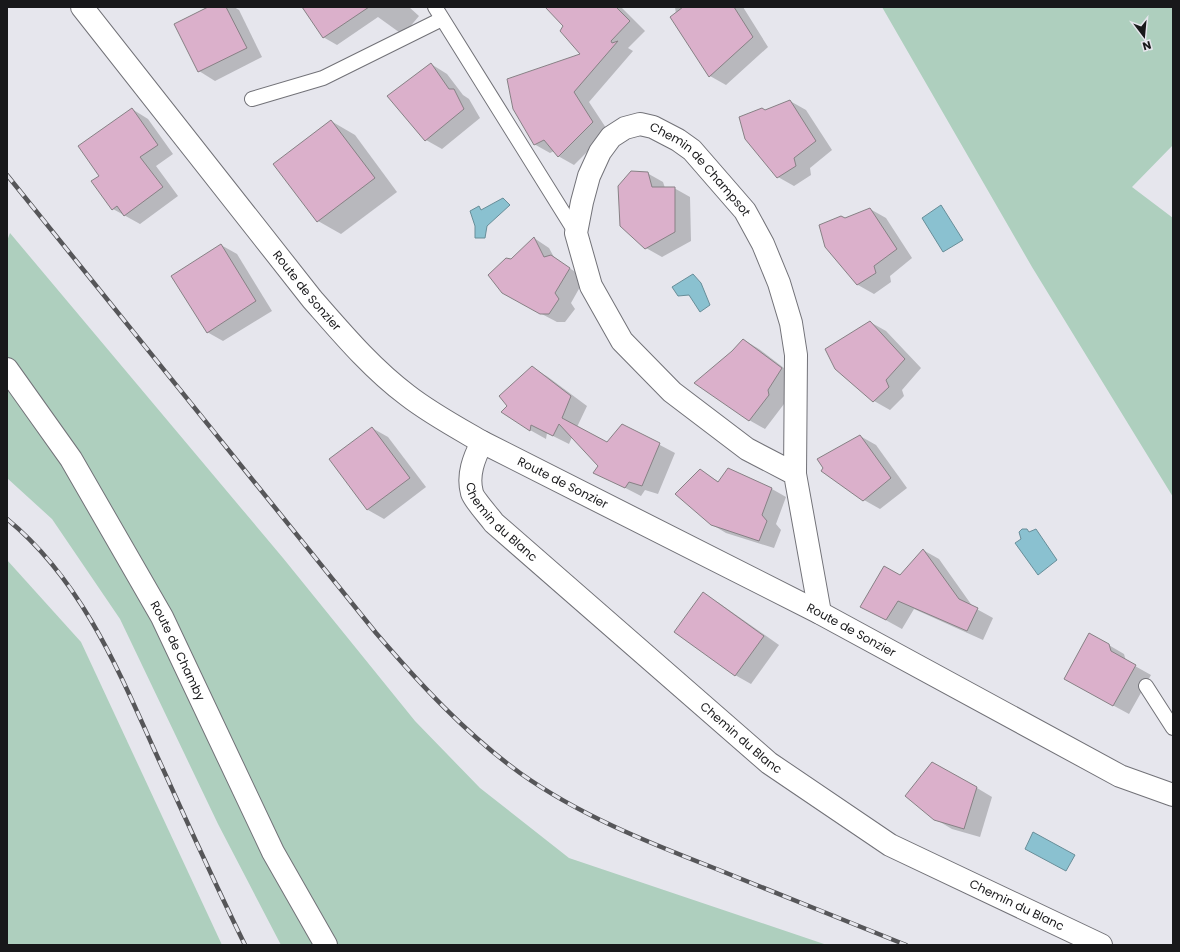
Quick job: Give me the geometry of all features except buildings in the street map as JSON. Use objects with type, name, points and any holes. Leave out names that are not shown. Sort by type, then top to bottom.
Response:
[{"type":"street","name":"Route de Sonzier","points":[[82,7],[312,299],[353,345],[406,394],[440,418],[482,442],[820,613],[1120,776],[1173,796]]},
{"type":"street","name":"Chemin de Champsot","points":[[794,474],[747,449],[672,392],[622,341],[591,286],[576,233],[589,176],[600,152],[611,137],[625,128],[640,124],[659,130],[678,140],[692,150],[745,211],[763,244],[779,283],[791,323],[796,355],[794,474],[820,613]]},
{"type":"street","name":"Route de Chamby","points":[[7,369],[71,459],[162,617],[273,852],[326,945]]},
{"type":"street","name":"Chemin du Blanc","points":[[482,442],[471,472],[472,494],[494,522],[769,763],[890,845],[1101,945]]},
{"type":"lane","points":[[435,7],[576,233]]},
{"type":"lane","points":[[252,99],[323,78],[442,19]]},
{"type":"lane","points":[[1146,686],[1173,728]]},
{"type":"green space","points":[[882,7],[1173,7],[1173,145],[1132,187],[1173,218],[1173,497],[1032,267]]},
{"type":"green space","points":[[10,233],[283,558],[415,721],[480,788],[569,858],[827,945],[281,945],[218,824],[120,619],[52,519],[7,478],[7,241]]},
{"type":"green space","points":[[7,560],[81,642],[222,945],[7,945]]},
{"type":"water","points":[[503,198],[510,205],[487,226],[485,238],[475,238],[475,226],[470,211],[479,206],[481,210]]},
{"type":"water","points":[[941,205],[963,240],[943,252],[922,218]]},
{"type":"water","points":[[693,274],[701,283],[710,305],[700,312],[689,295],[678,296],[672,287]]},
{"type":"water","points":[[1022,529],[1027,529],[1029,532],[1036,529],[1057,560],[1038,575],[1015,543],[1021,539],[1019,532]]},
{"type":"water","points":[[1033,832],[1075,855],[1066,871],[1025,849]]},
{"type":"railway","points":[[7,175],[376,633],[426,689],[480,741],[520,773],[566,802],[590,815],[639,838],[906,945]]},
{"type":"railway","points":[[7,519],[32,542],[55,568],[75,595],[110,654],[245,945]]}]
